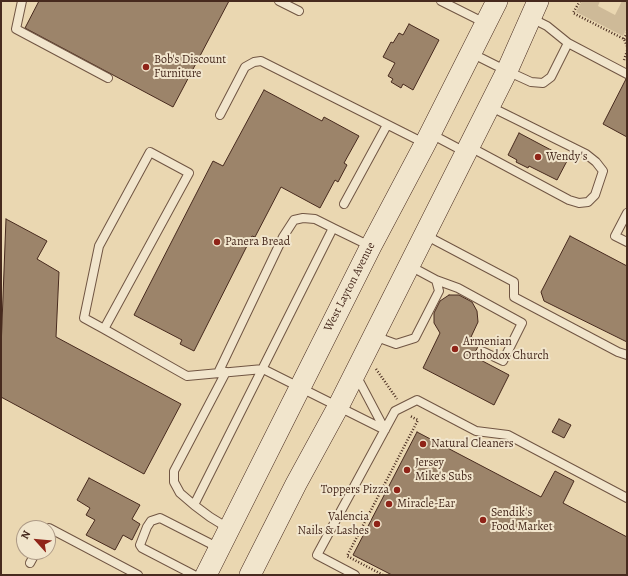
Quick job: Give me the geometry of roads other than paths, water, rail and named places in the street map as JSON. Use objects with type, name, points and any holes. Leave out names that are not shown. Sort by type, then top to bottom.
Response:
[{"type":"main road","name":"West Layton Avenue","points":[[206,575],[371,246],[428,139],[498,1]]},
{"type":"main road","points":[[250,575],[296,484],[338,407],[365,370],[374,336],[507,71],[534,9]]},
{"type":"lane","points":[[22,1],[16,29],[108,78]]},
{"type":"lane","points":[[279,1],[298,11]]},
{"type":"lane","points":[[441,1],[486,24]]},
{"type":"lane","points":[[534,9],[547,26],[568,44],[627,74]]},
{"type":"lane","points":[[471,53],[531,82],[543,83],[551,77],[568,44]]},
{"type":"lane","points":[[220,115],[245,67],[254,62],[261,61],[387,125],[428,139],[467,149],[569,200],[579,203],[588,202],[595,195],[602,171],[596,162],[586,154],[489,106]]},
{"type":"lane","points":[[344,204],[387,125]]},
{"type":"lane","points":[[104,329],[189,173],[150,152],[99,246],[84,318],[187,376],[263,369],[385,430]]},
{"type":"lane","points":[[627,213],[615,236],[627,242]]},
{"type":"lane","points":[[229,529],[210,517],[180,493],[174,482],[174,471],[222,373],[283,237],[294,220],[303,218],[315,219],[371,246]]},
{"type":"lane","points":[[194,505],[333,228]]},
{"type":"lane","points":[[424,235],[514,282],[514,297],[618,352],[627,355]]},
{"type":"lane","points":[[409,265],[436,280],[458,288],[522,324],[503,361],[484,352]]},
{"type":"lane","points":[[374,336],[396,344],[415,338],[439,292],[436,280]]},
{"type":"lane","points":[[365,370],[385,430]]},
{"type":"lane","points":[[355,575],[317,555],[396,411],[417,400],[476,431],[508,435],[627,498]]},
{"type":"lane","points":[[194,575],[142,548],[140,545],[152,521],[160,518],[220,548]]},
{"type":"lane","points":[[56,532],[138,575]]},
{"type":"place","name":"Bob's Discount Furniture","points":[[146,67]]},
{"type":"place","name":"Wendy's","points":[[538,157]]},
{"type":"place","name":"Panera Bread","points":[[217,242]]},
{"type":"place","name":"Armenian Orthodox Church","points":[[455,349]]},
{"type":"place","name":"Natural Cleaners","points":[[423,444]]},
{"type":"place","name":"Jersey Mike's Subs","points":[[407,470]]},
{"type":"place","name":"Toppers Pizza","points":[[397,490]]},
{"type":"place","name":"Miracle-Ear","points":[[389,504]]},
{"type":"place","name":"Sendik's Food Market","points":[[483,520]]},
{"type":"place","name":"Valencia Nails & Lashes","points":[[377,524]]}]
